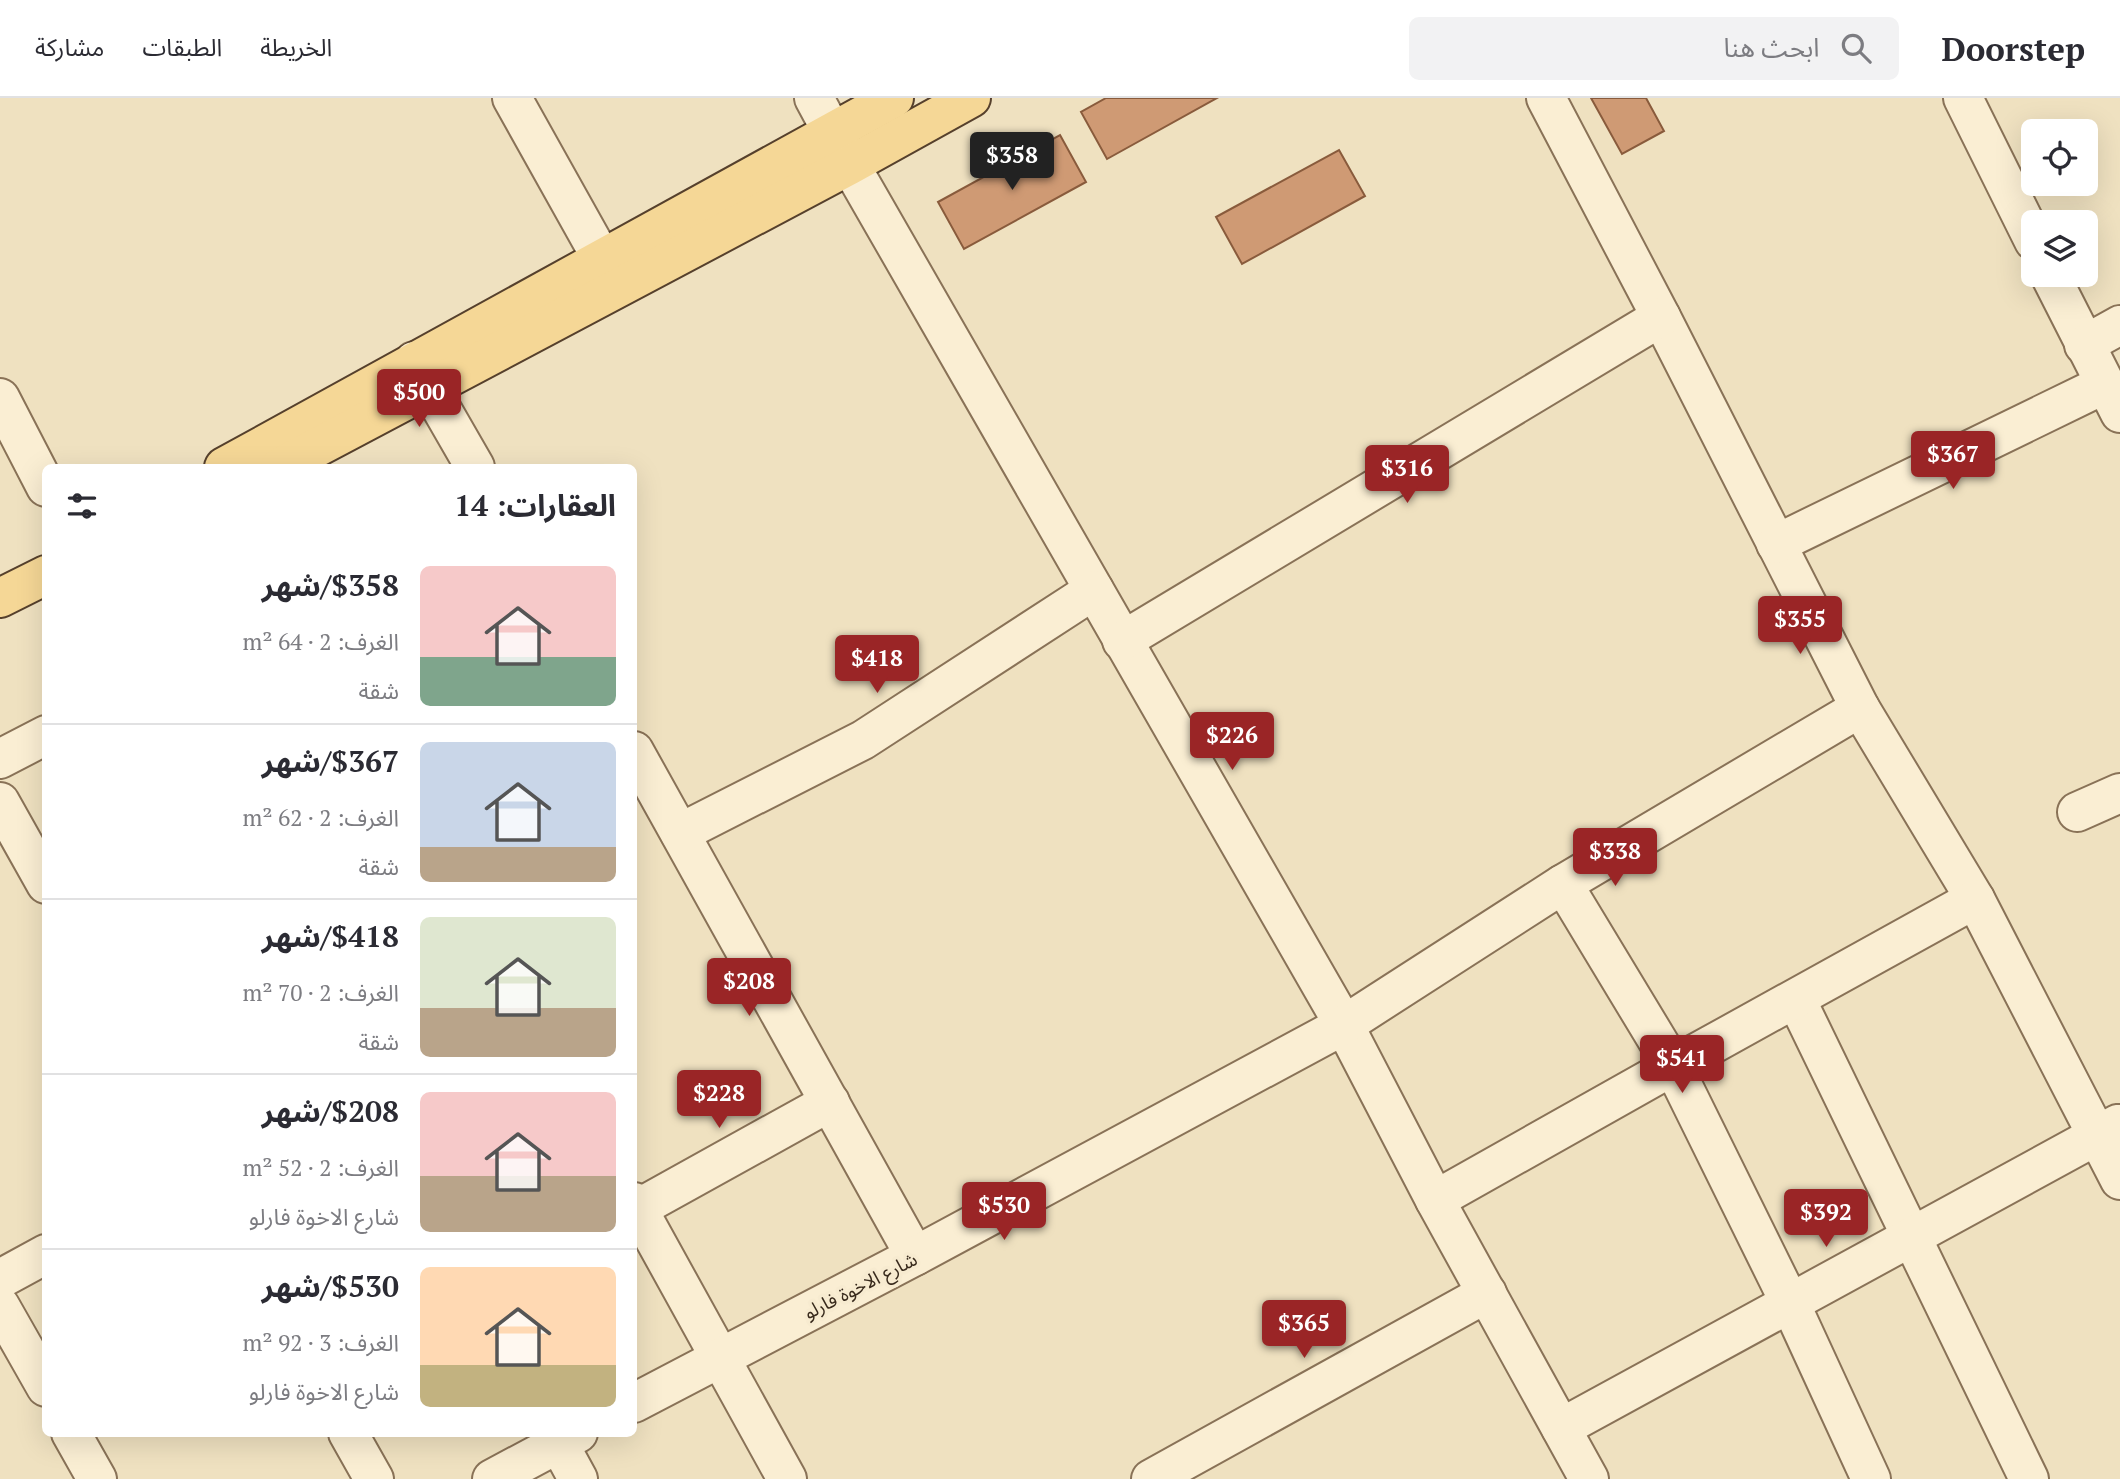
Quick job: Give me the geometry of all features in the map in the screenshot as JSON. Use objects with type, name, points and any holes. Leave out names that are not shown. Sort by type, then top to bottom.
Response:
[{"type":"main road","points":[[230,464],[422,374],[841,149],[894,98]]},
{"type":"main road","points":[[285,464],[602,259],[841,149],[971,98]]},
{"type":"main road","points":[[0,598],[42,577]]},
{"type":"street","points":[[512,98],[602,259]]},
{"type":"street","points":[[814,98],[1122,641],[1344,1025],[1435,1200],[1589,1479]]},
{"type":"street","points":[[1546,98],[1860,708],[1975,899],[2108,1129],[2120,1180]]},
{"type":"street","points":[[1964,98],[2021,214]]},
{"type":"street","points":[[1776,544],[2112,398],[2056,287]]},
{"type":"street","points":[[1122,641],[1661,317]]},
{"type":"street","points":[[2084,345],[2120,325]]},
{"type":"street","points":[[422,374],[473,464]]},
{"type":"street","points":[[0,398],[42,479]]},
{"type":"street","points":[[680,833],[863,740],[1094,590]]},
{"type":"street","name":"شارع الاخوة فارلو","points":[[637,1401],[915,1256],[1344,1025],[1563,884],[1860,708]]},
{"type":"street","points":[[0,759],[42,737]]},
{"type":"street","points":[[637,756],[915,1256]]},
{"type":"street","points":[[2077,812],[2120,793]]},
{"type":"street","points":[[0,802],[42,877]]},
{"type":"street","points":[[1563,884],[1673,1066],[1790,1303],[1871,1479]]},
{"type":"street","points":[[1435,1200],[1975,899]]},
{"type":"street","points":[[1796,999],[2029,1479]]},
{"type":"street","points":[[637,1205],[830,1102]]},
{"type":"street","points":[[1561,1428],[2108,1129]]},
{"type":"street","points":[[637,1210],[787,1479]]},
{"type":"street","points":[[0,1279],[42,1256]]},
{"type":"street","points":[[1151,1479],[1487,1293]]},
{"type":"street","points":[[0,1306],[42,1380]]},
{"type":"street","points":[[73,1437],[97,1479]]},
{"type":"street","points":[[350,1437],[374,1479]]},
{"type":"street","points":[[492,1479],[563,1437],[578,1479]]},
{"type":"building","points":[[1106,98],[1217,98],[1107,159],[1081,112]]},
{"type":"building","points":[[1591,98],[1646,98],[1664,131],[1622,154]]},
{"type":"building","points":[[1060,135],[1086,182],[964,249],[938,202]]},
{"type":"building","points":[[1339,150],[1365,196],[1242,264],[1216,217]]}]
